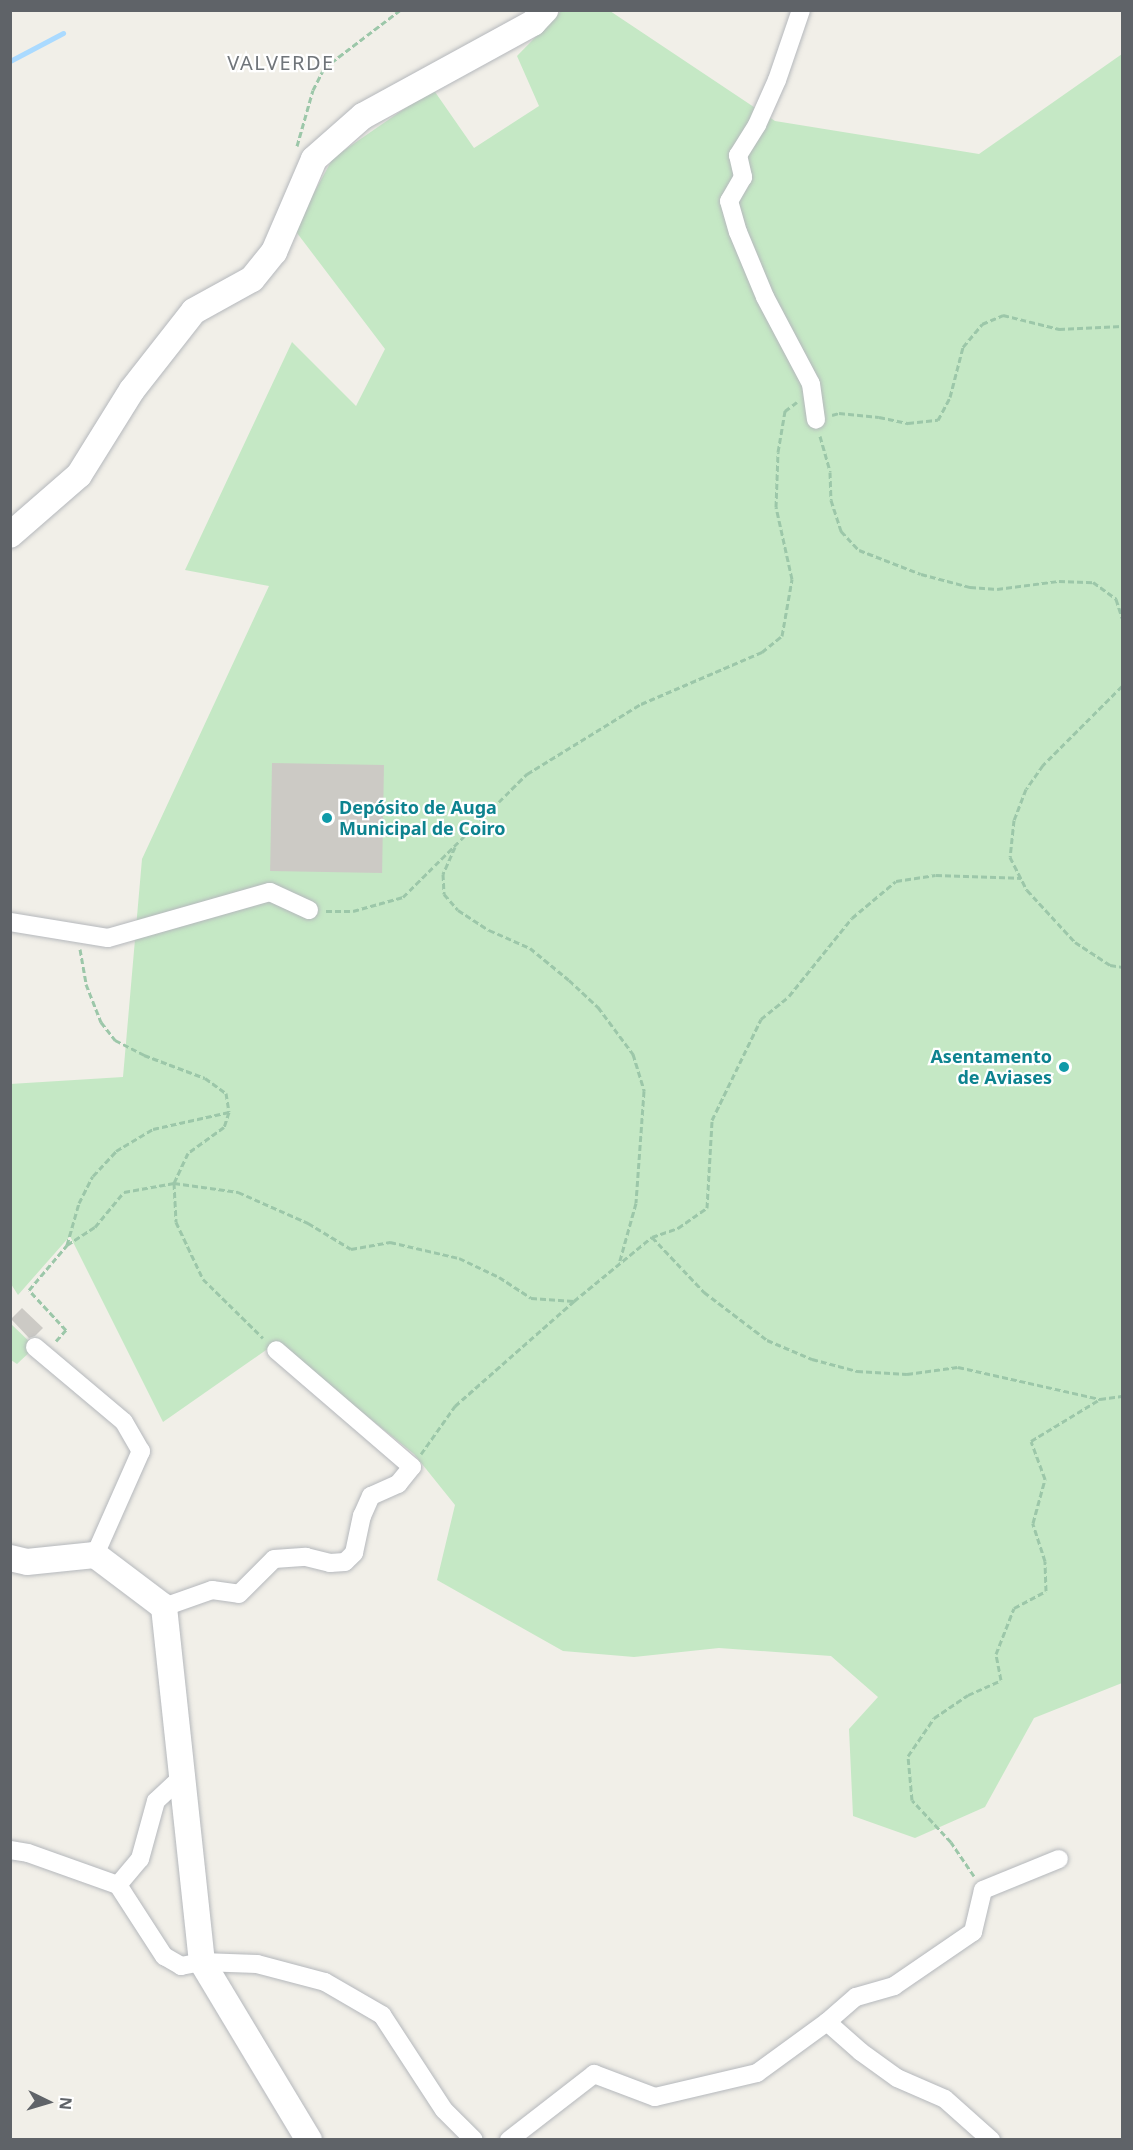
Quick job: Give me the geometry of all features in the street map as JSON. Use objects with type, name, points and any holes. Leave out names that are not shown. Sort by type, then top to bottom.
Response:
[{"type":"street","points":[[10,535],[80,475],[132,390],[195,311],[252,279],[274,252],[314,159],[363,116],[533,23],[545,10]]},
{"type":"street","points":[[801,10],[777,80],[757,125],[738,155],[743,177],[729,201],[738,232],[765,297],[811,384],[816,420]]},
{"type":"street","points":[[10,922],[108,938],[270,892],[309,910]]},
{"type":"street","points":[[39,1350],[124,1422],[141,1450],[95,1555]]},
{"type":"street","points":[[164,1607],[212,1590],[239,1594],[274,1559],[306,1557],[330,1563],[345,1562],[354,1553],[362,1516],[371,1496],[398,1484],[412,1467],[276,1350]]},
{"type":"street","points":[[10,1558],[27,1562],[95,1555],[164,1607],[202,1962],[309,2139]]},
{"type":"street","points":[[118,1885],[140,1859],[156,1801],[181,1778]]},
{"type":"street","points":[[10,1850],[28,1853],[118,1885],[164,1956],[181,1966],[202,1962],[257,1964],[325,1982],[382,2015],[444,2110],[474,2139]]},
{"type":"street","points":[[509,2139],[594,2074],[655,2097],[758,2073],[828,2022],[856,1997],[894,1986],[974,1932],[983,1890],[1059,1858]]},
{"type":"street","points":[[828,2022],[861,2052],[897,2078],[945,2099],[991,2139]]},
{"type":"path","points":[[295,153],[313,90],[324,68],[379,23],[400,10]]},
{"type":"path","points":[[1122,326],[1059,329],[1003,315],[982,324],[963,347],[950,397],[938,420],[908,423],[839,413],[816,420],[830,472],[831,500],[841,531],[859,550],[921,574],[970,587],[997,588],[1059,581],[1093,582],[1116,599],[1122,618]]},
{"type":"path","points":[[309,910],[353,911],[403,897],[527,774],[641,704],[762,652],[782,636],[789,611],[792,579],[776,507],[778,452],[785,411],[812,392]]},
{"type":"path","points":[[1122,686],[1042,765],[1026,789],[1014,820],[1010,857],[1027,890],[1076,942],[1110,965],[1122,968]]},
{"type":"path","points":[[455,845],[443,874],[444,894],[458,910],[489,930],[530,948],[569,980],[598,1007],[633,1054],[644,1091],[636,1203],[619,1264]]},
{"type":"path","points":[[412,1467],[455,1407],[574,1301],[652,1237],[678,1228],[707,1208],[712,1120],[761,1019],[789,996],[852,918],[896,881],[936,876],[1021,878]]},
{"type":"path","points":[[76,933],[86,984],[101,1022],[115,1040],[144,1055],[205,1078],[226,1093],[229,1112],[224,1127],[188,1153],[174,1183],[176,1222],[203,1279],[276,1350]]},
{"type":"path","points":[[68,1245],[79,1203],[93,1176],[116,1151],[153,1129],[229,1112]]},
{"type":"path","points":[[39,1350],[66,1330],[29,1290],[68,1245],[94,1227],[124,1192],[174,1183],[237,1192],[308,1223],[351,1248],[390,1242],[459,1258],[499,1277],[531,1298],[574,1301]]},
{"type":"path","points":[[652,1237],[704,1292],[767,1340],[812,1359],[857,1371],[907,1374],[958,1367],[1100,1399],[1122,1396]]},
{"type":"path","points":[[983,1890],[951,1842],[912,1800],[908,1756],[934,1718],[968,1695],[1001,1680],[996,1654],[1014,1608],[1046,1591],[1045,1561],[1033,1523],[1045,1479],[1031,1441],[1100,1399]]},
{"type":"green space","points":[[561,11],[610,11],[775,121],[979,154],[1122,54],[1122,1683],[1034,1718],[985,1807],[915,1838],[853,1816],[849,1729],[878,1697],[831,1656],[719,1648],[634,1657],[563,1651],[437,1580],[455,1505],[414,1454],[276,1343],[163,1422],[70,1236],[18,1295],[11,1284],[10,1084],[123,1077],[142,859],[269,586],[185,570],[292,342],[356,406],[385,349],[294,229],[333,158],[433,89],[474,148],[539,106],[517,56]]},
{"type":"green space","points":[[10,1323],[35,1347],[17,1364],[11,1360]]},
{"type":"building","name":"Depósito de Auga Municipal de Coiro","points":[[272,763],[384,765],[382,873],[270,871]]},
{"type":"building","points":[[22,1308],[43,1328],[35,1336],[29,1338],[11,1319]]},
{"type":"waterway","points":[[10,61],[63,33]]},
{"type":"place","name":"Depósito de Auga Municipal de Coiro","points":[[327,818]]},
{"type":"place","name":"Asentamento de Aviases","points":[[1064,1067]]},
{"type":"district","name":"VALVERDE","points":[[281,62]]}]
